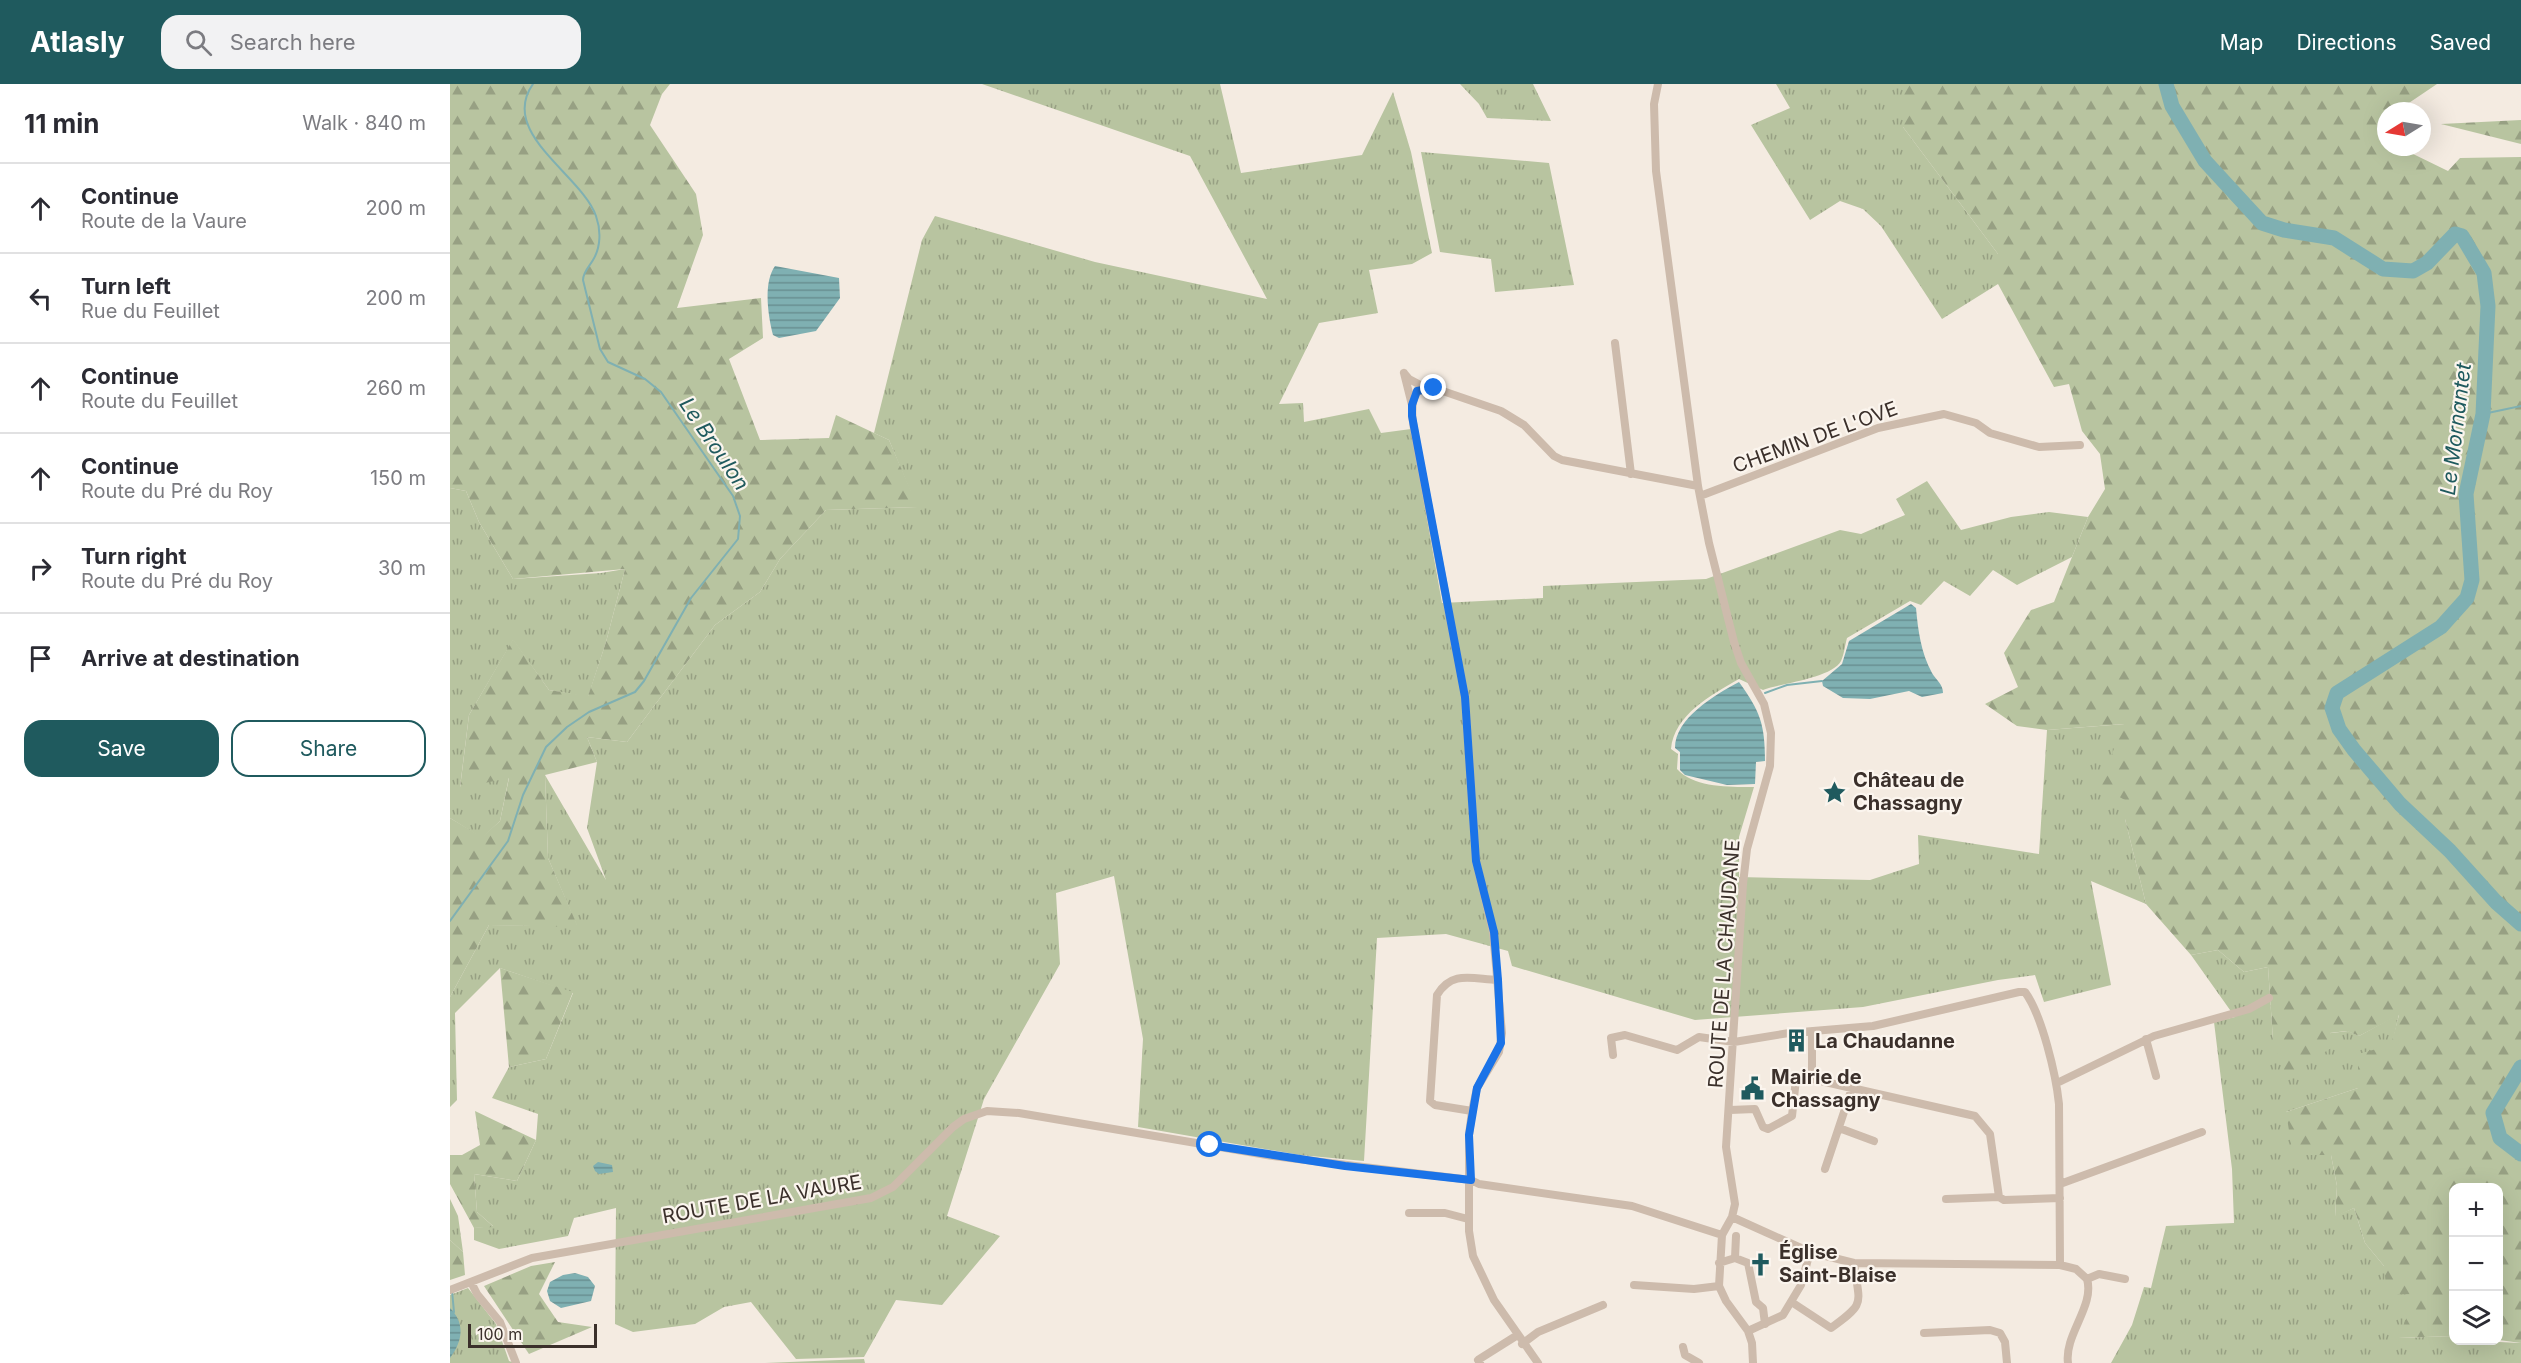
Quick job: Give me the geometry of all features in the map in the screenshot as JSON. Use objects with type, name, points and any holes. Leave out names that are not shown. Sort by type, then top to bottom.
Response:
[{"type":"street","name":"ROUTE DE LA CHAUDANE","points":[[1658,84],[1654,104],[1656,171],[1698,486],[1734,642],[1741,663],[1764,704],[1772,733],[1770,766],[1747,849],[1726,1151],[1735,1204],[1732,1217]]},
{"type":"street","points":[[1615,343],[1631,474]]},
{"type":"street","points":[[1426,388],[1409,379],[1404,373],[1412,405],[1417,446],[1465,697],[1476,861],[1494,932],[1498,980],[1501,1043],[1477,1088],[1472,1111],[1469,1135],[1471,1180],[1468,1219],[1473,1256],[1479,1272],[1516,1336],[1538,1363]]},
{"type":"street","points":[[1412,405],[1417,391],[1434,388],[1513,417],[1562,460],[1698,486]]},
{"type":"street","name":"CHEMIN DE L'OVE","points":[[1700,496],[1878,428],[1944,414],[1977,423],[1990,433],[2039,447],[2080,445]]},
{"type":"street","points":[[1472,1111],[1435,1105],[1430,1101],[1437,995],[1444,984],[1453,978],[1498,980]]},
{"type":"street","points":[[1613,1055],[1611,1038],[1625,1035],[1677,1050],[1700,1036],[1734,1042],[1873,1026],[2025,992],[2046,1043],[2057,1083],[2061,1266]]},
{"type":"street","points":[[2057,1083],[2146,1039],[2193,1023],[2249,1009],[2269,998]]},
{"type":"street","points":[[1812,1032],[1812,1079]]},
{"type":"street","points":[[2146,1039],[2157,1076]]},
{"type":"street","points":[[1730,1110],[1755,1109],[1763,1126],[1768,1129],[1792,1116],[1796,1079],[1812,1079],[1975,1116],[1990,1134],[1999,1197]]},
{"type":"street","points":[[1825,1169],[1852,1088]]},
{"type":"street","name":"ROUTE DE LA VAURE","points":[[453,1289],[532,1258],[871,1198],[893,1187],[953,1126],[987,1111],[1018,1113],[1314,1162],[1471,1180],[1479,1184],[1516,1187],[1632,1206],[1722,1234]]},
{"type":"street","points":[[1839,1128],[1874,1141]]},
{"type":"street","points":[[2060,1184],[2202,1132]]},
{"type":"street","points":[[1946,1199],[2060,1198]]},
{"type":"street","points":[[1409,1213],[1445,1213],[1468,1219]]},
{"type":"street","points":[[1753,1363],[1752,1343],[1748,1331],[1719,1287],[1722,1234],[1732,1217],[1810,1252],[1854,1263],[2061,1266],[2076,1269],[2087,1279],[2088,1291],[2067,1353],[2068,1363]]},
{"type":"street","points":[[1735,1258],[1736,1236]]},
{"type":"street","points":[[1748,1331],[1783,1316],[1793,1303],[1810,1252]]},
{"type":"street","points":[[1719,1263],[1735,1258],[1748,1263],[1756,1302],[1763,1308],[1765,1324]]},
{"type":"street","points":[[1793,1303],[1831,1328],[1856,1310],[1859,1304],[1854,1263]]},
{"type":"street","points":[[2087,1279],[2099,1274],[2125,1279]]},
{"type":"street","points":[[471,1282],[477,1294],[500,1322],[516,1363]]},
{"type":"street","points":[[1634,1285],[1694,1289],[1719,1287]]},
{"type":"street","points":[[1522,1344],[1538,1332],[1603,1305]]},
{"type":"street","points":[[1924,1333],[1990,1330],[2000,1333],[2005,1342],[2007,1363]]},
{"type":"street","points":[[1476,1362],[1516,1336]]},
{"type":"street","points":[[1683,1347],[1685,1355],[1699,1363]]},
{"type":"green space","points":[[450,84],[670,84],[662,94],[650,125],[696,194],[703,235],[677,308],[761,298],[763,338],[729,359],[760,440],[829,438],[836,415],[889,440],[918,507],[826,510],[780,559],[760,592],[715,625],[627,742],[587,737],[597,762],[545,775],[548,858],[578,927],[489,925],[450,997],[450,818],[482,837],[500,821],[509,778],[460,788],[469,715],[513,639],[549,690],[588,696],[606,642],[625,569],[513,579],[479,522],[466,491],[450,488]]},
{"type":"green space","points":[[982,84],[1220,84],[1241,173],[1362,155],[1393,92],[1411,152],[1432,253],[1412,264],[1369,270],[1378,313],[1319,323],[1279,404],[1303,403],[1304,422],[1369,409],[1381,433],[1411,429],[1442,603],[1543,598],[1543,586],[1706,579],[1840,530],[1861,534],[1905,515],[1896,499],[1927,481],[1961,530],[2011,517],[2049,512],[2088,517],[2072,557],[2017,585],[1993,570],[1970,596],[1944,581],[1921,605],[1910,601],[1847,638],[1841,661],[1828,672],[1763,690],[1739,679],[1706,699],[1686,716],[1674,737],[1671,749],[1678,754],[1677,769],[1693,780],[1713,785],[1754,787],[1739,837],[1739,877],[1870,880],[1919,864],[1918,835],[2039,854],[2047,730],[2125,724],[2114,754],[2125,800],[2125,819],[2146,904],[2091,881],[2111,985],[2044,1002],[2035,975],[1998,980],[1863,1007],[1695,1020],[1512,966],[1508,951],[1446,934],[1377,938],[1364,1161],[1300,1155],[1138,1127],[1143,1039],[1114,876],[1056,893],[1060,964],[984,1099],[947,1216],[1000,1236],[942,1305],[896,1300],[864,1357],[796,1359],[751,1302],[724,1307],[695,1324],[633,1332],[615,1324],[616,1208],[574,1218],[568,1236],[499,1249],[474,1240],[474,1228],[493,1226],[477,1212],[474,1174],[517,1181],[536,1140],[538,1114],[492,1098],[509,1067],[546,1059],[573,993],[500,968],[455,1013],[457,1100],[450,1107],[450,997],[489,925],[577,926],[548,858],[545,775],[606,880],[587,828],[597,762],[587,737],[627,742],[715,625],[760,592],[780,559],[826,510],[917,507],[889,440],[874,433],[922,240],[935,216],[1095,262],[1267,299],[1190,156]]},
{"type":"green space","points":[[1460,84],[1533,84],[1551,121],[1487,118],[1479,104]]},
{"type":"green space","points":[[1776,84],[1903,84],[1903,127],[1998,254],[1998,284],[1942,319],[1881,226],[1863,209],[1840,201],[1810,220],[1751,125],[1790,108]]},
{"type":"green space","points":[[1903,84],[2437,84],[2410,102],[2377,102],[2377,156],[2417,156],[2448,171],[2460,158],[2521,157],[2521,1343],[2503,1341],[2503,1183],[2449,1183],[2449,1336],[2398,1338],[2417,1294],[2387,1295],[2384,1266],[2365,1243],[2354,1208],[2335,1217],[2337,1186],[2331,1155],[2293,1155],[2286,1112],[2358,1088],[2358,1054],[2391,1045],[2399,1015],[2359,1036],[2347,1031],[2330,1033],[2333,1047],[2286,1076],[2273,1040],[2268,967],[2244,972],[2218,950],[2191,955],[2146,904],[2125,819],[2125,800],[2099,786],[2124,724],[2047,730],[2017,726],[1985,704],[2018,687],[2004,653],[2031,610],[2054,602],[2088,517],[2105,489],[2100,454],[2082,431],[2069,384],[2054,387],[1998,284],[1998,254],[1903,127]]},
{"type":"green space","points":[[2521,120],[2521,144],[2441,124]]},
{"type":"green space","points":[[1421,152],[1549,163],[1574,285],[1495,292],[1491,259],[1440,252]]},
{"type":"green space","points":[[450,488],[466,491],[479,522],[513,579],[601,573],[625,569],[606,642],[588,697],[549,690],[513,640],[469,715],[460,787],[509,777],[500,821],[482,838],[450,818]]},
{"type":"green space","points":[[2218,950],[2244,972],[2268,967],[2273,1040],[2348,1031],[2359,1036],[2399,1014],[2392,1045],[2358,1088],[2286,1112],[2331,1155],[2337,1186],[2335,1216],[2354,1208],[2365,1243],[2384,1266],[2418,1294],[2399,1338],[2449,1336],[2449,1345],[2521,1343],[2521,1363],[2111,1363],[2132,1325],[2144,1287],[2151,1288],[2166,1226],[2234,1223],[2232,1169],[2214,1022],[2235,1017],[2191,955]]},
{"type":"green space","points":[[500,968],[573,992],[546,1059],[509,1067]]},
{"type":"green space","points":[[475,1111],[536,1140],[517,1181],[474,1174],[477,1212],[494,1227],[474,1228],[450,1184],[450,1155],[462,1155],[480,1145]]},
{"type":"green space","points":[[450,1199],[458,1216],[463,1252],[450,1240]]},
{"type":"green space","points":[[450,1240],[463,1252],[465,1275],[450,1280]]},
{"type":"green space","points":[[555,1262],[539,1294],[558,1322],[592,1327],[529,1354],[484,1286],[531,1266]]},
{"type":"green space","points":[[468,1288],[496,1324],[509,1361],[515,1363],[450,1363],[450,1295]]},
{"type":"green space","points":[[864,1359],[865,1363],[765,1363]]},
{"type":"water","points":[[775,266],[839,278],[840,298],[816,331],[779,338],[773,335],[768,309],[768,290],[771,273]]},
{"type":"water","points":[[1911,604],[1916,608],[1925,658],[1942,687],[1943,693],[1922,697],[1909,691],[1870,699],[1843,698],[1823,686],[1822,681],[1842,664],[1849,641]]},
{"type":"water","points":[[1739,682],[1752,701],[1760,719],[1764,737],[1765,761],[1756,762],[1755,784],[1727,785],[1685,775],[1680,770],[1680,752],[1675,748],[1682,727],[1689,717],[1708,701]]},
{"type":"water","points":[[598,1162],[612,1165],[613,1172],[599,1174],[593,1166]]},
{"type":"water","points":[[575,1273],[588,1277],[595,1286],[591,1301],[561,1308],[550,1301],[547,1291],[550,1282],[563,1275]]},
{"type":"water","points":[[450,1308],[458,1320],[460,1333],[457,1346],[450,1358]]},
{"type":"waterway","name":"Le Broulon","points":[[450,921],[508,841],[523,795],[546,747],[567,727],[589,712],[635,692],[644,681],[691,598],[738,539],[740,516],[733,496],[661,392],[645,379],[608,362],[600,349],[583,280],[598,250],[598,221],[588,201],[546,153],[526,120],[525,102],[533,84]]},
{"type":"waterway","name":"Le Mornantet","points":[[2166,84],[2172,106],[2205,161],[2262,223],[2284,230],[2334,238],[2383,269],[2413,271],[2427,263],[2455,234],[2462,236],[2484,273],[2488,306],[2483,414],[2466,494],[2472,580],[2467,598],[2441,627],[2337,693],[2332,708],[2339,729],[2400,804],[2450,851],[2496,902],[2521,924]]},
{"type":"waterway","points":[[2483,414],[2521,406]]},
{"type":"waterway","points":[[1765,693],[1787,685],[1822,681]]},
{"type":"waterway","name":"Le Mornantet","points":[[2521,1067],[2493,1113],[2500,1138],[2521,1154]]},
{"type":"waterway","name":"Le Broulon","points":[[450,1316],[454,1312],[452,1291]]},
{"type":"place","name":"Château de Chassagny","points":[[1835,792]]},
{"type":"place","name":"La Chaudanne","points":[[1797,1041]]},
{"type":"place","name":"Mairie de Chassagny","points":[[1753,1088]]},
{"type":"place","name":"Église Saint-Blaise","points":[[1761,1264]]},
{"type":"route","points":[[1210,1145],[1345,1166],[1471,1180],[1469,1135],[1472,1111],[1477,1088],[1499,1052],[1502,1033],[1494,932],[1476,861],[1465,697],[1412,416],[1413,398],[1417,391],[1434,388]]}]
